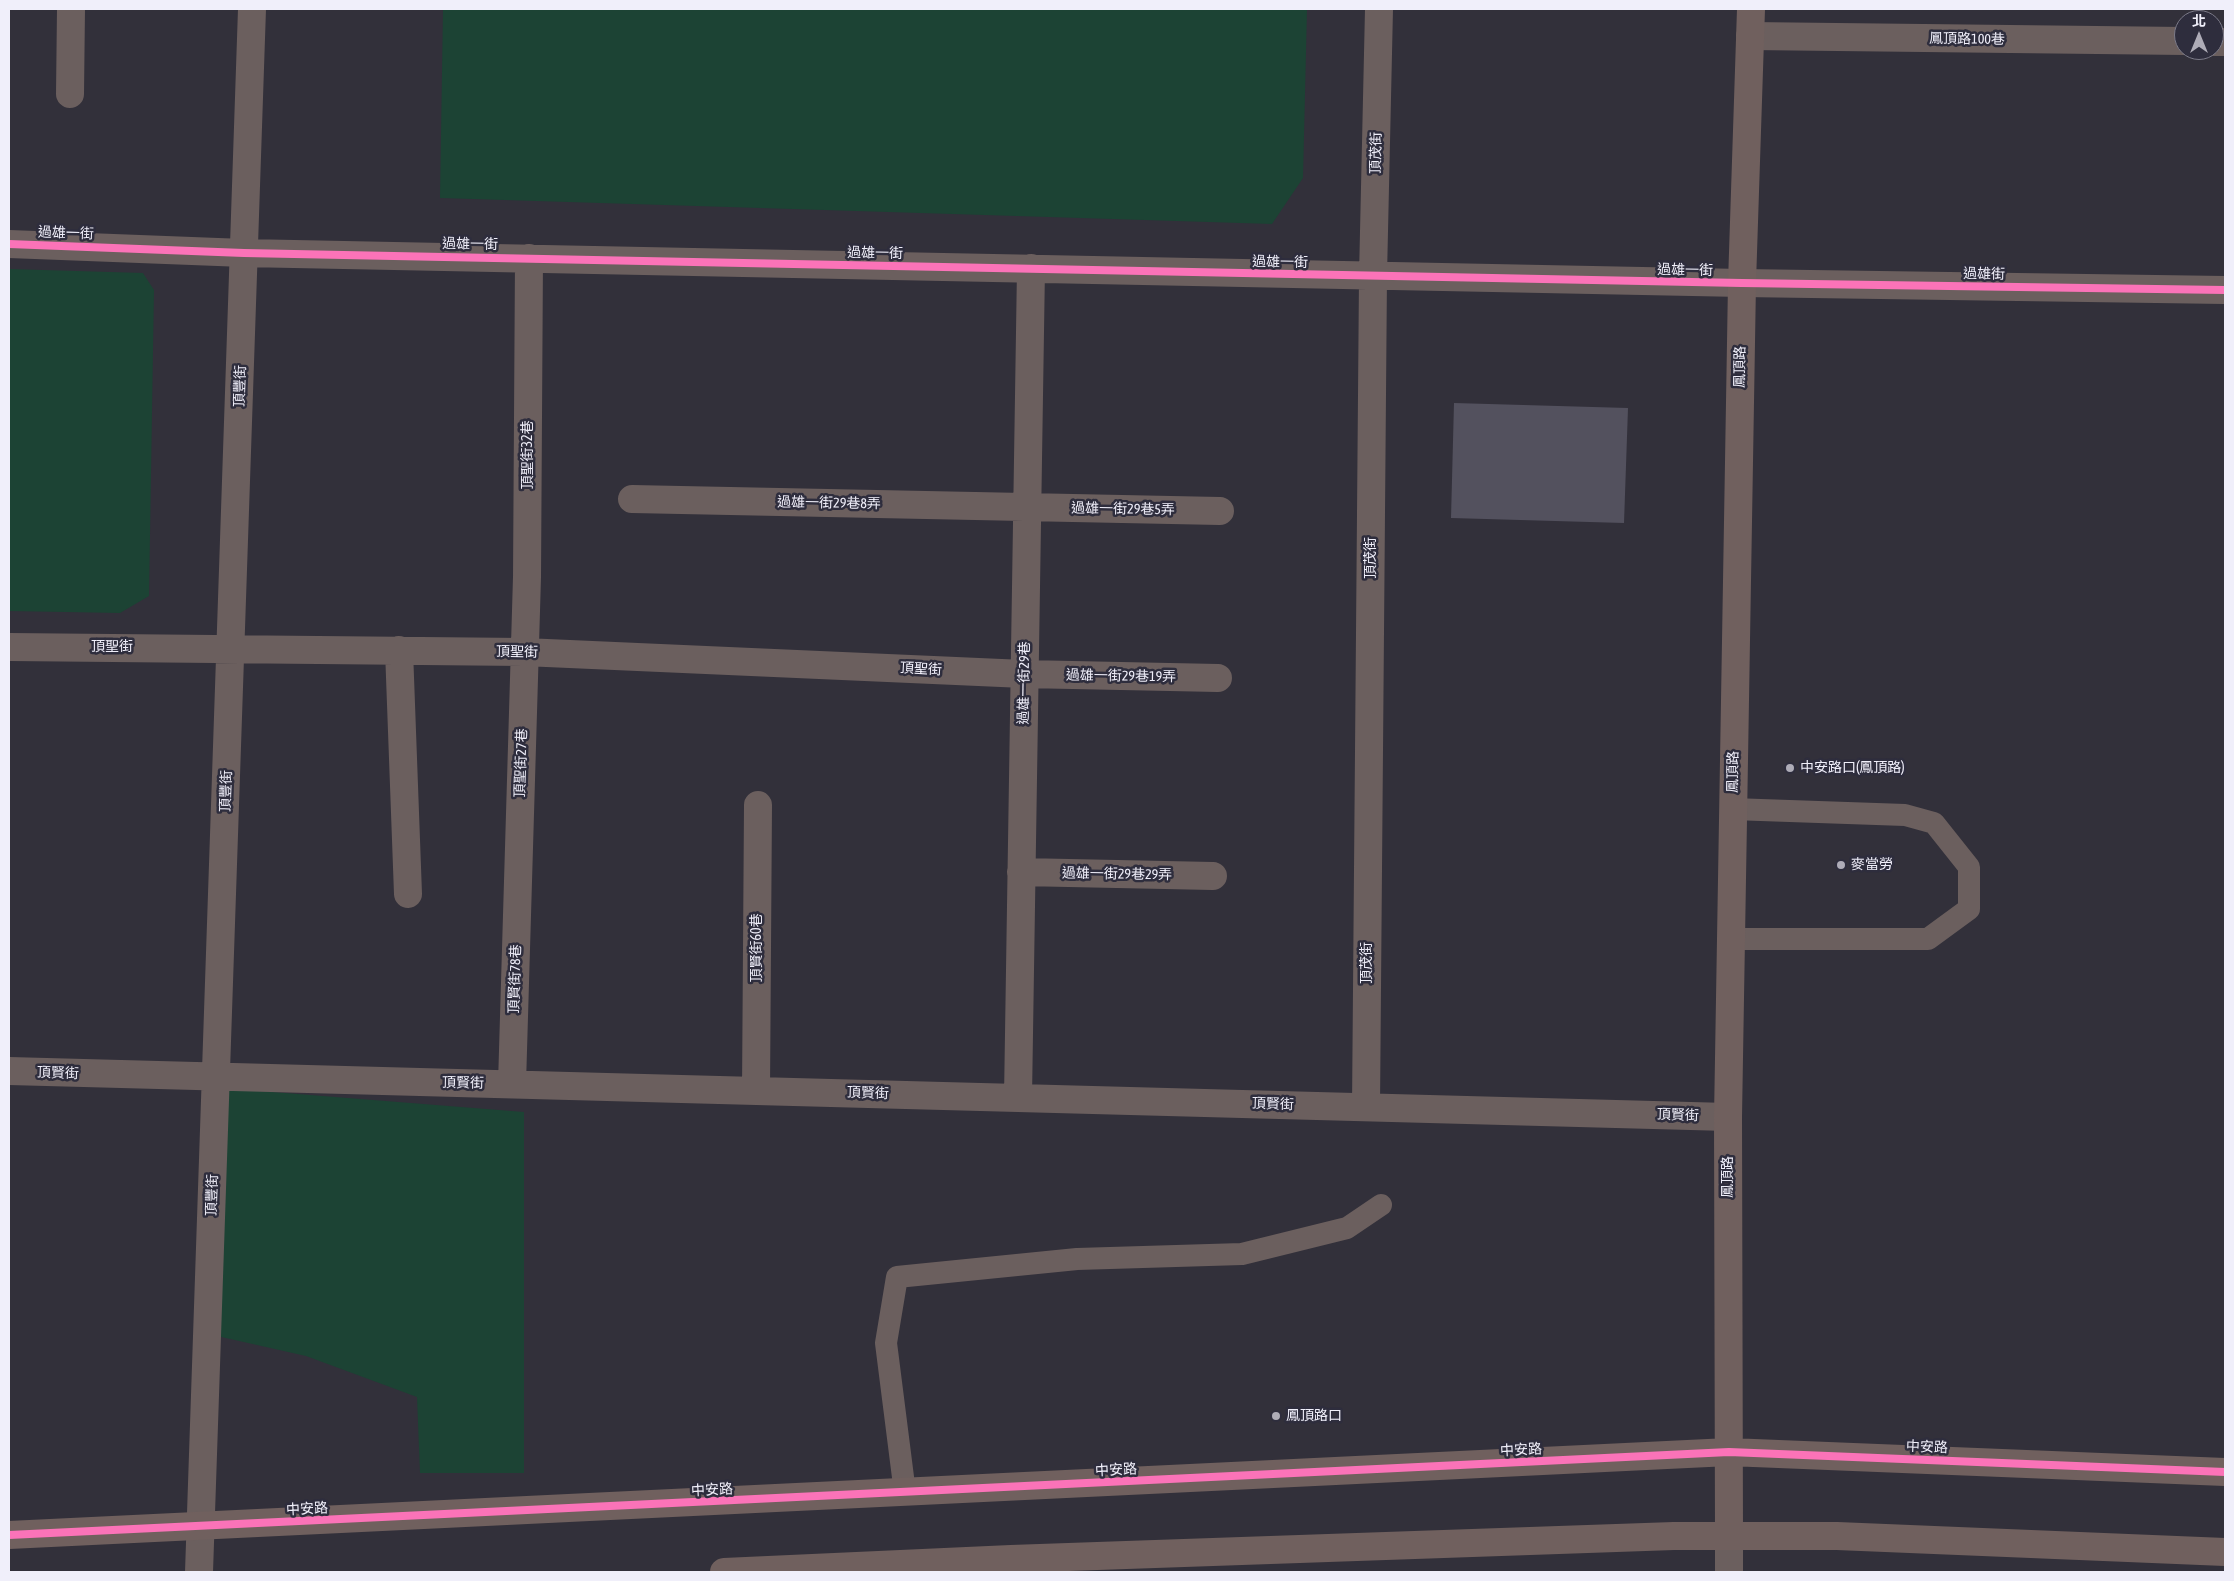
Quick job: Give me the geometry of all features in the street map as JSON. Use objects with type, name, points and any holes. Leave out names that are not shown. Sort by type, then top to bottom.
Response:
[{"type":"street","points":[[70,94],[71,9]]},
{"type":"street","name":"頂豐街","points":[[199,1572],[252,9]]},
{"type":"street","name":"頂茂街","points":[[1366,1106],[1373,276],[1379,9]]},
{"type":"street","name":"鳳頂路","points":[[1729,1535],[1728,1116],[1730,939],[1742,283],[1751,9]]},
{"type":"street","name":"鳳頂路100巷","points":[[1750,36],[2174,42]]},
{"type":"street","name":"過雄一街","points":[[9,244],[244,253],[1742,283]]},
{"type":"street","name":"頂聖街32巷","points":[[524,652],[527,567],[529,258]]},
{"type":"street","name":"過雄一街29巷","points":[[1018,1097],[1031,268]]},
{"type":"street","name":"過雄街","points":[[1742,283],[2225,290]]},
{"type":"street","name":"過雄一街29巷8弄","points":[[632,499],[1026,507]]},
{"type":"street","name":"過雄一街29巷5弄","points":[[1026,507],[1220,511]]},
{"type":"street","name":"頂聖街","points":[[9,647],[524,652],[1024,674]]},
{"type":"street","points":[[399,650],[408,894]]},
{"type":"street","name":"頂聖街27巷","points":[[518,874],[524,652]]},
{"type":"street","name":"過雄一街29巷19弄","points":[[1024,674],[1218,678]]},
{"type":"street","name":"頂賢街60巷","points":[[756,1090],[758,805]]},
{"type":"street","name":"過雄一街29巷29弄","points":[[1021,872],[1212,876]]},
{"type":"street","name":"頂賢街78巷","points":[[512,1084],[518,874]]},
{"type":"street","name":"頂賢街","points":[[9,1071],[1728,1116]]},
{"type":"street","name":"中安路","points":[[9,1535],[1729,1452],[2225,1472]]},
{"type":"street","points":[[1729,1535],[1729,1572]]},
{"type":"street","points":[[724,1572],[1011,1566],[1729,1535],[1837,1536],[2225,1552]]},
{"type":"lane","points":[[1730,939],[1928,939],[1969,910],[1969,867],[1934,823],[1905,814],[1732,809]]},
{"type":"lane","points":[[905,1493],[886,1343],[897,1277],[1077,1259],[1242,1254],[1347,1228],[1381,1205]]},
{"type":"green space","points":[[443,9],[1307,9],[1303,178],[1272,224],[440,198]]},
{"type":"green space","points":[[9,269],[143,273],[154,290],[149,596],[120,613],[9,611]]},
{"type":"green space","points":[[222,1088],[524,1112],[524,1473],[420,1473],[417,1397],[306,1356],[208,1334]]},
{"type":"building","points":[[1454,403],[1628,408],[1624,523],[1451,518]]},
{"type":"cycle path","points":[[9,244],[244,253],[1742,283],[2225,290]]},
{"type":"cycle path","points":[[9,1535],[1729,1452],[2225,1472]]},
{"type":"place","name":"中安路口(鳳頂路)","points":[[1790,768]]},
{"type":"place","name":"麥當勞","points":[[1841,865]]},
{"type":"place","name":"鳳頂路口","points":[[1276,1416]]}]
